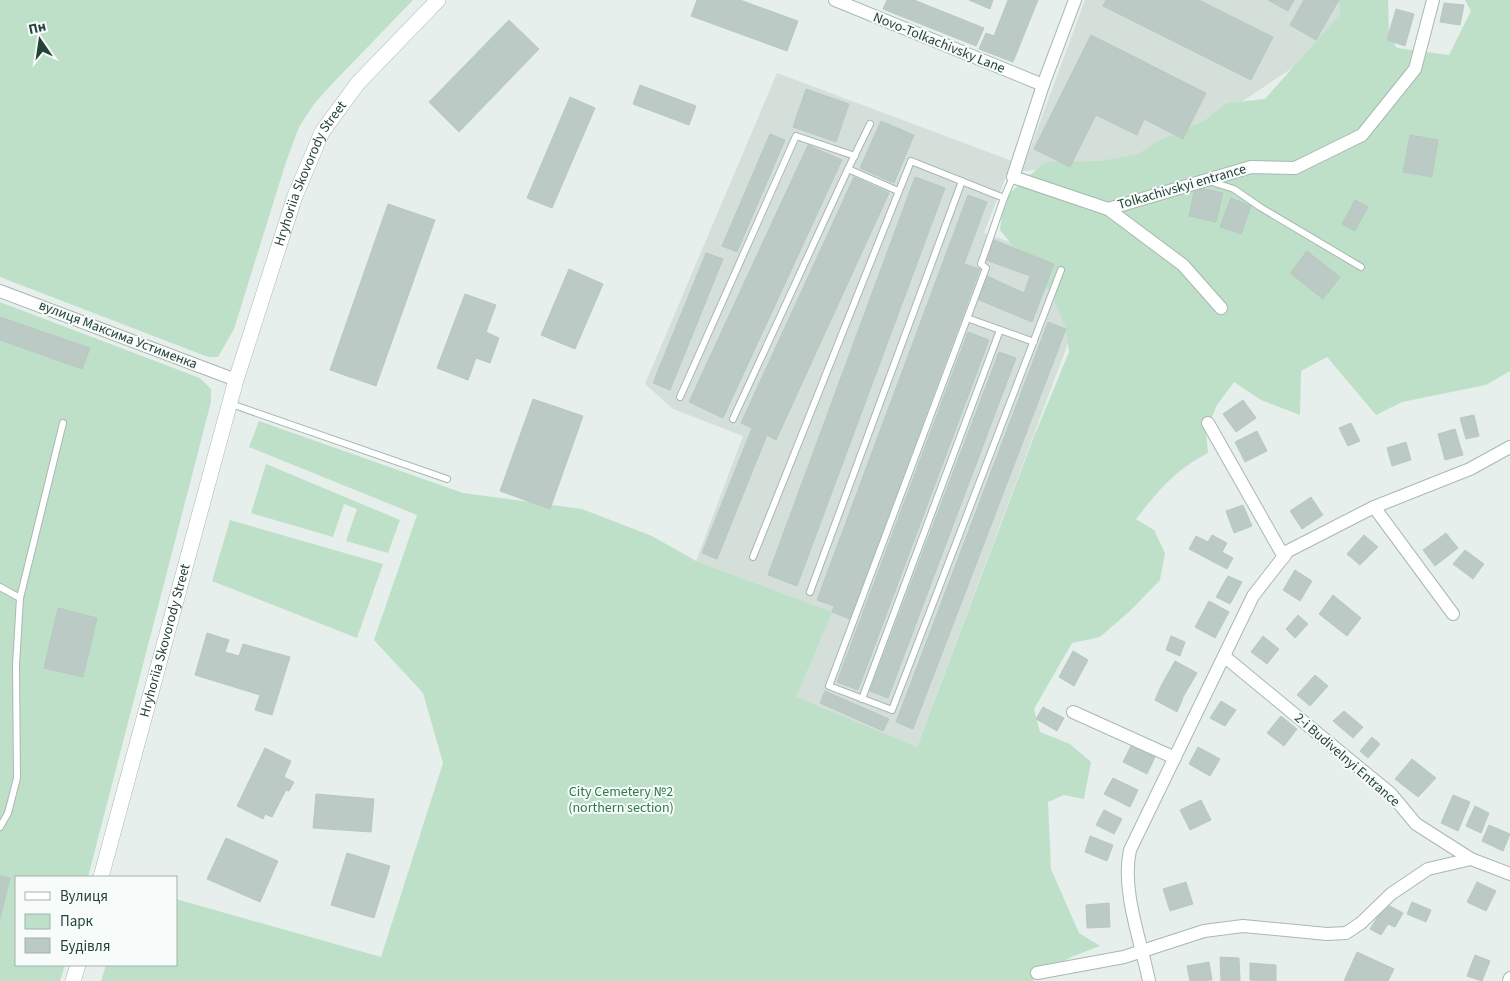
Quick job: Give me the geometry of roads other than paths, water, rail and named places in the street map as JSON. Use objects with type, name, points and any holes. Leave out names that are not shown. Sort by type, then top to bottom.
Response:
[{"type":"street","name":"Hryhoriia Skovorody Street","points":[[101,876],[236,380],[296,196],[322,132],[358,83],[438,0]]},
{"type":"street","name":"Novo-Tolkachivsky Lane","points":[[835,0],[1043,85]]},
{"type":"street","points":[[1013,176],[1043,85],[1075,0]]},
{"type":"street","name":"Tolkachivskyi entrance","points":[[1108,209],[1251,167],[1295,168],[1362,135],[1415,69],[1433,0]]},
{"type":"street","name":"Tolkachivskyi entrance","points":[[1013,176],[1108,209],[1183,265],[1221,308]]},
{"type":"street","name":"вулиця Максима Устименка","points":[[0,291],[236,380]]},
{"type":"street","points":[[1208,423],[1284,557]]},
{"type":"street","points":[[1149,981],[1126,868],[1130,850],[1253,596],[1288,551],[1374,507],[1470,469],[1510,447]]},
{"type":"street","points":[[1374,507],[1453,614]]},
{"type":"street","name":"2-i Budivelnyi Entrance","points":[[1225,657],[1391,794],[1416,824],[1471,859],[1510,874]]},
{"type":"street","points":[[1073,712],[1175,758]]},
{"type":"street","points":[[1037,973],[1124,957],[1204,931],[1243,926],[1327,934],[1346,933],[1361,923],[1390,894],[1428,869],[1471,859]]},
{"type":"street","points":[[73,981],[78,966]]},
{"type":"lane","points":[[733,419],[870,124]]},
{"type":"lane","points":[[680,397],[796,136],[855,156]]},
{"type":"lane","points":[[753,557],[911,161],[1004,198]]},
{"type":"lane","points":[[848,169],[898,191]]},
{"type":"lane","points":[[1013,176],[981,264],[986,268],[828,686],[892,710],[1061,270]]},
{"type":"lane","points":[[1203,180],[1234,189],[1260,207],[1361,267]]},
{"type":"lane","points":[[810,592],[962,181]]},
{"type":"lane","points":[[967,318],[1034,342]]},
{"type":"lane","points":[[862,699],[1000,330]]},
{"type":"lane","points":[[230,403],[447,479]]},
{"type":"lane","points":[[0,827],[8,813],[17,778],[16,665],[20,598],[63,423]]},
{"type":"lane","points":[[0,587],[20,598]]},
{"type":"park label","name":"City Cemetery №2 (northern section)","points":[[621,800]]}]
